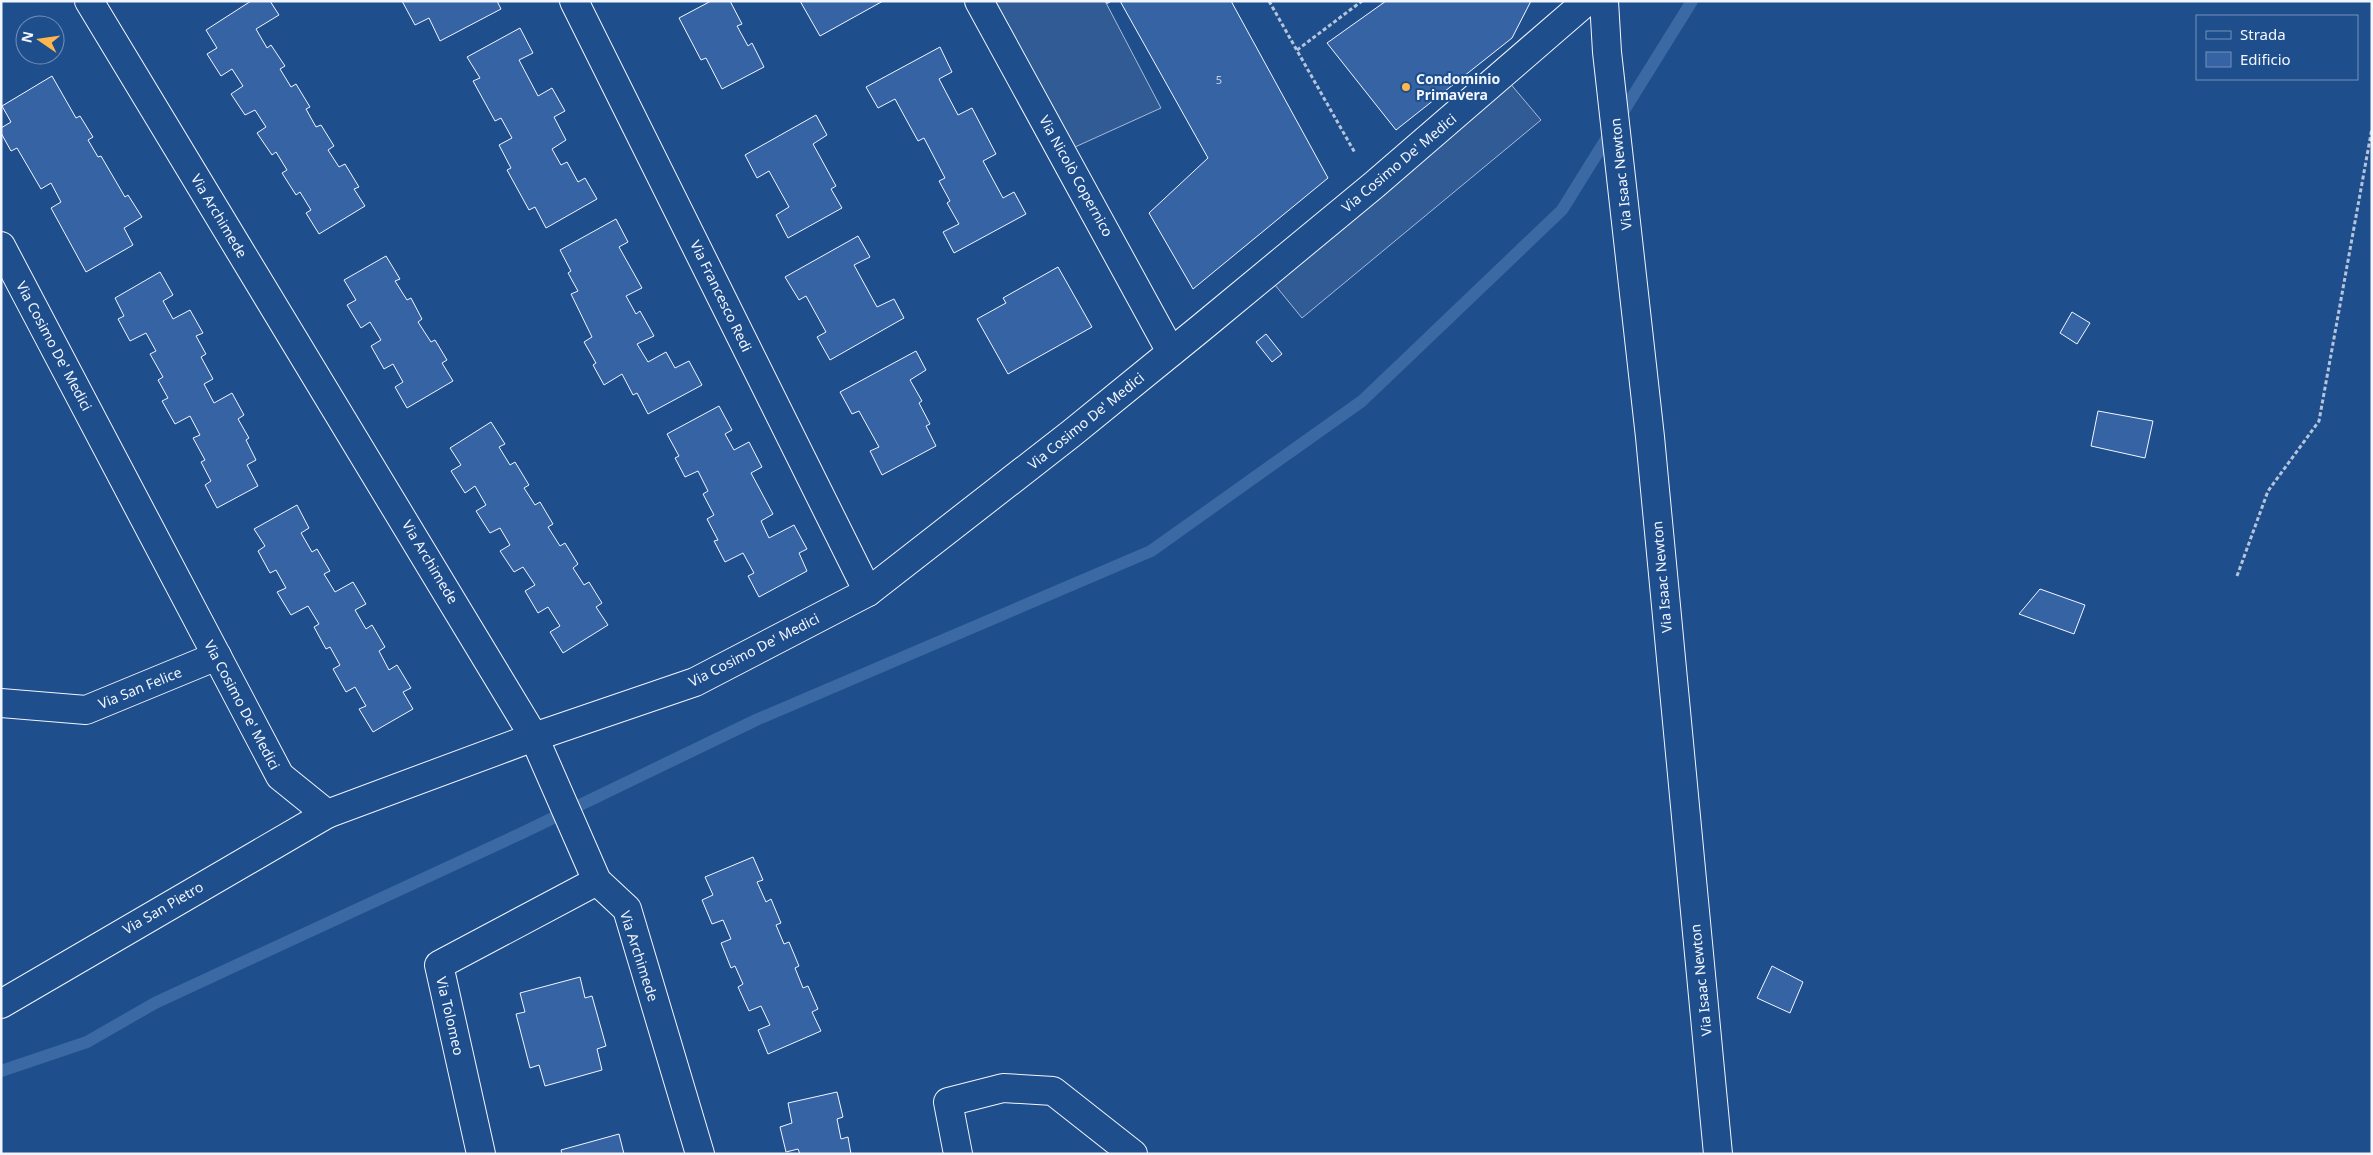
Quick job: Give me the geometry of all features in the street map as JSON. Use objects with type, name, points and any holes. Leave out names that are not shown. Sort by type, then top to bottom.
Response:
[{"type":"street","name":"Via Archimede","points":[[89,1],[534,737],[597,881],[627,909],[700,1154]]},
{"type":"street","name":"Via Francesco Redi","points":[[574,1],[868,592]]},
{"type":"street","name":"Via Nicolò Copernico","points":[[979,1],[1171,352]]},
{"type":"street","name":"Via Cosimo De' Medici","points":[[1,246],[280,776],[327,814],[534,737],[695,682],[868,592],[1072,433],[1171,352],[1374,185],[1587,1]]},
{"type":"street","name":"Via Isaac Newton","points":[[1604,1],[1607,52],[1650,437],[1718,1154]]},
{"type":"street","name":"Via San Felice","points":[[1,703],[86,710],[217,656]]},
{"type":"street","name":"Via San Pietro","points":[[1,1004],[327,814]]},
{"type":"street","name":"Via Tolomeo","points":[[481,1154],[438,965],[597,881]]},
{"type":"street","points":[[958,1154],[948,1102],[1003,1088],[1053,1091],[1134,1154]]},
{"type":"path","points":[[1269,1],[1374,185]]},
{"type":"path","points":[[1297,50],[1362,1]]},
{"type":"path","points":[[2237,576],[2268,491],[2319,421],[2372,128]]},
{"type":"shaded area","points":[[995,1],[1105,1],[1161,108],[1075,147]]},
{"type":"shaded area","points":[[1503,75],[1541,120],[1302,318],[1266,274]]},
{"type":"building","points":[[251,1],[270,1],[279,15],[256,29],[267,48],[271,45],[285,66],[280,69],[291,87],[296,84],[310,107],[306,109],[316,127],[321,125],[334,146],[328,150],[339,167],[345,164],[359,187],[354,189],[365,206],[319,234],[306,213],[311,210],[300,192],[296,195],[282,173],[287,170],[276,152],[272,155],[257,133],[266,127],[255,110],[245,115],[231,94],[243,86],[232,69],[221,76],[207,54],[217,48],[206,30]]},
{"type":"building","points":[[402,1],[497,1],[501,9],[440,41],[429,18],[415,25]]},
{"type":"building","points":[[711,1],[730,1],[742,24],[737,26],[748,46],[752,43],[764,67],[722,89],[706,58],[701,60],[679,18]]},
{"type":"building","points":[[800,1],[883,1],[820,36]]},
{"type":"building","points":[[1120,1],[1231,1],[1328,178],[1193,289],[1149,213],[1208,158]]},
{"type":"building","name":"Condominio Primavera","points":[[1386,1],[1531,1],[1512,38],[1396,130],[1327,43]]},
{"type":"building","points":[[520,28],[533,53],[519,60],[538,96],[552,88],[565,111],[554,117],[566,140],[552,149],[561,165],[567,162],[578,182],[585,178],[597,199],[546,228],[535,207],[529,210],[507,170],[511,168],[499,145],[512,138],[501,118],[495,121],[473,81],[480,78],[467,57]]},
{"type":"building","points":[[940,47],[952,72],[939,79],[958,115],[972,108],[996,154],[983,161],[1003,198],[1014,192],[1026,214],[954,253],[943,232],[959,224],[947,203],[950,201],[939,181],[945,178],[924,138],[918,141],[895,99],[878,108],[866,87]]},
{"type":"building","points":[[52,76],[76,118],[80,116],[93,137],[88,140],[98,157],[101,156],[125,197],[128,195],[142,217],[124,228],[133,245],[86,272],[51,208],[61,202],[51,183],[41,189],[17,148],[11,151],[1,133],[1,128],[11,122],[2,106]]},
{"type":"building","points":[[816,115],[827,135],[813,144],[836,186],[831,189],[842,208],[788,238],[776,215],[789,207],[769,171],[757,178],[745,155]]},
{"type":"building","points":[[616,219],[628,242],[619,247],[642,288],[626,296],[636,314],[640,311],[654,336],[637,344],[648,362],[666,352],[675,368],[689,361],[702,385],[648,414],[637,393],[633,395],[622,374],[604,385],[593,365],[596,363],[584,342],[592,337],[571,294],[578,291],[568,273],[571,271],[560,250]]},
{"type":"building","points":[[858,236],[870,257],[854,265],[877,307],[894,299],[904,318],[830,360],[817,337],[826,332],[806,296],[799,300],[785,277]]},
{"type":"building","points":[[386,256],[400,279],[395,281],[407,300],[411,298],[422,319],[418,322],[431,342],[435,340],[447,360],[442,363],[453,381],[407,408],[395,387],[403,382],[393,364],[384,369],[371,346],[381,340],[370,322],[361,328],[347,305],[356,300],[344,280]]},
{"type":"building","points":[[1058,267],[1092,327],[1008,374],[977,319],[1006,303],[1003,298]]},
{"type":"building","points":[[160,272],[173,295],[163,301],[173,319],[190,310],[203,333],[196,336],[206,354],[201,357],[213,379],[204,384],[214,403],[232,393],[244,415],[238,419],[249,438],[246,440],[256,460],[247,465],[258,486],[217,508],[205,485],[211,481],[201,462],[205,460],[193,438],[200,435],[190,416],[175,424],[162,401],[168,398],[158,380],[163,377],[150,354],[156,351],[146,333],[130,341],[118,319],[124,316],[115,298]]},
{"type":"building","points":[[2072,312],[2090,323],[2077,344],[2060,333]]},
{"type":"building","points":[[1266,334],[1282,354],[1272,362],[1256,342]]},
{"type":"building","points":[[916,351],[926,370],[910,380],[922,401],[919,403],[930,424],[926,426],[936,446],[882,475],[870,451],[879,447],[859,411],[852,414],[840,392]]},
{"type":"building","points":[[719,406],[732,430],[725,434],[734,450],[749,442],[762,467],[751,473],[773,514],[761,521],[769,538],[794,525],[807,549],[799,553],[807,571],[759,597],[748,576],[754,573],[743,553],[725,562],[714,541],[718,540],[707,519],[714,515],[703,494],[708,491],[698,471],[685,477],[675,458],[679,456],[667,434]]},
{"type":"building","points":[[2098,411],[2153,421],[2145,458],[2091,446]]},
{"type":"building","points":[[491,422],[505,444],[499,447],[510,465],[515,462],[529,485],[524,488],[535,505],[540,502],[553,524],[548,527],[560,546],[565,543],[578,564],[573,568],[584,585],[589,582],[602,603],[596,607],[608,625],[563,653],[550,632],[560,626],[548,607],[538,613],[525,591],[535,585],[523,567],[514,572],[500,551],[510,545],[500,528],[490,533],[476,511],[486,505],[475,486],[465,493],[451,471],[461,465],[450,448]]},
{"type":"building","points":[[297,505],[309,528],[301,533],[312,552],[317,549],[330,571],[324,574],[335,592],[353,582],[366,604],[355,610],[366,629],[372,625],[385,647],[379,651],[389,670],[397,665],[411,688],[403,692],[413,709],[373,732],[359,709],[366,706],[355,687],[346,692],[333,669],[340,665],[330,647],[326,649],[314,627],[319,624],[308,606],[291,615],[277,592],[286,588],[276,570],[270,573],[258,551],[265,546],[254,529]]},
{"type":"building","points":[[2040,589],[2085,605],[2074,634],[2019,614]]},
{"type":"building","points":[[753,857],[763,880],[757,882],[766,902],[771,899],[781,923],[776,925],[784,944],[789,942],[799,966],[795,968],[803,988],[808,986],[818,1009],[812,1012],[821,1031],[768,1054],[758,1030],[770,1025],[761,1006],[749,1011],[738,987],[743,984],[735,966],[731,968],[721,943],[731,939],[723,920],[712,924],[702,900],[713,895],[705,877]]},
{"type":"building","points":[[1772,966],[1803,982],[1790,1013],[1757,998]]},
{"type":"building","points":[[580,977],[585,998],[592,996],[606,1046],[597,1049],[602,1070],[545,1086],[539,1065],[530,1068],[516,1014],[525,1012],[520,993]]},
{"type":"building","points":[[837,1092],[843,1117],[837,1119],[841,1139],[848,1137],[851,1154],[800,1154],[798,1149],[786,1152],[780,1127],[792,1123],[788,1103]]},
{"type":"building","points":[[619,1134],[624,1154],[562,1154],[561,1150]]},
{"type":"waterway","points":[[1,1071],[87,1042],[155,1003],[522,833],[756,720],[1151,551],[1362,401],[1562,210],[1692,1]]},
{"type":"place","name":"Condominio Primavera","points":[[1406,87]]}]
